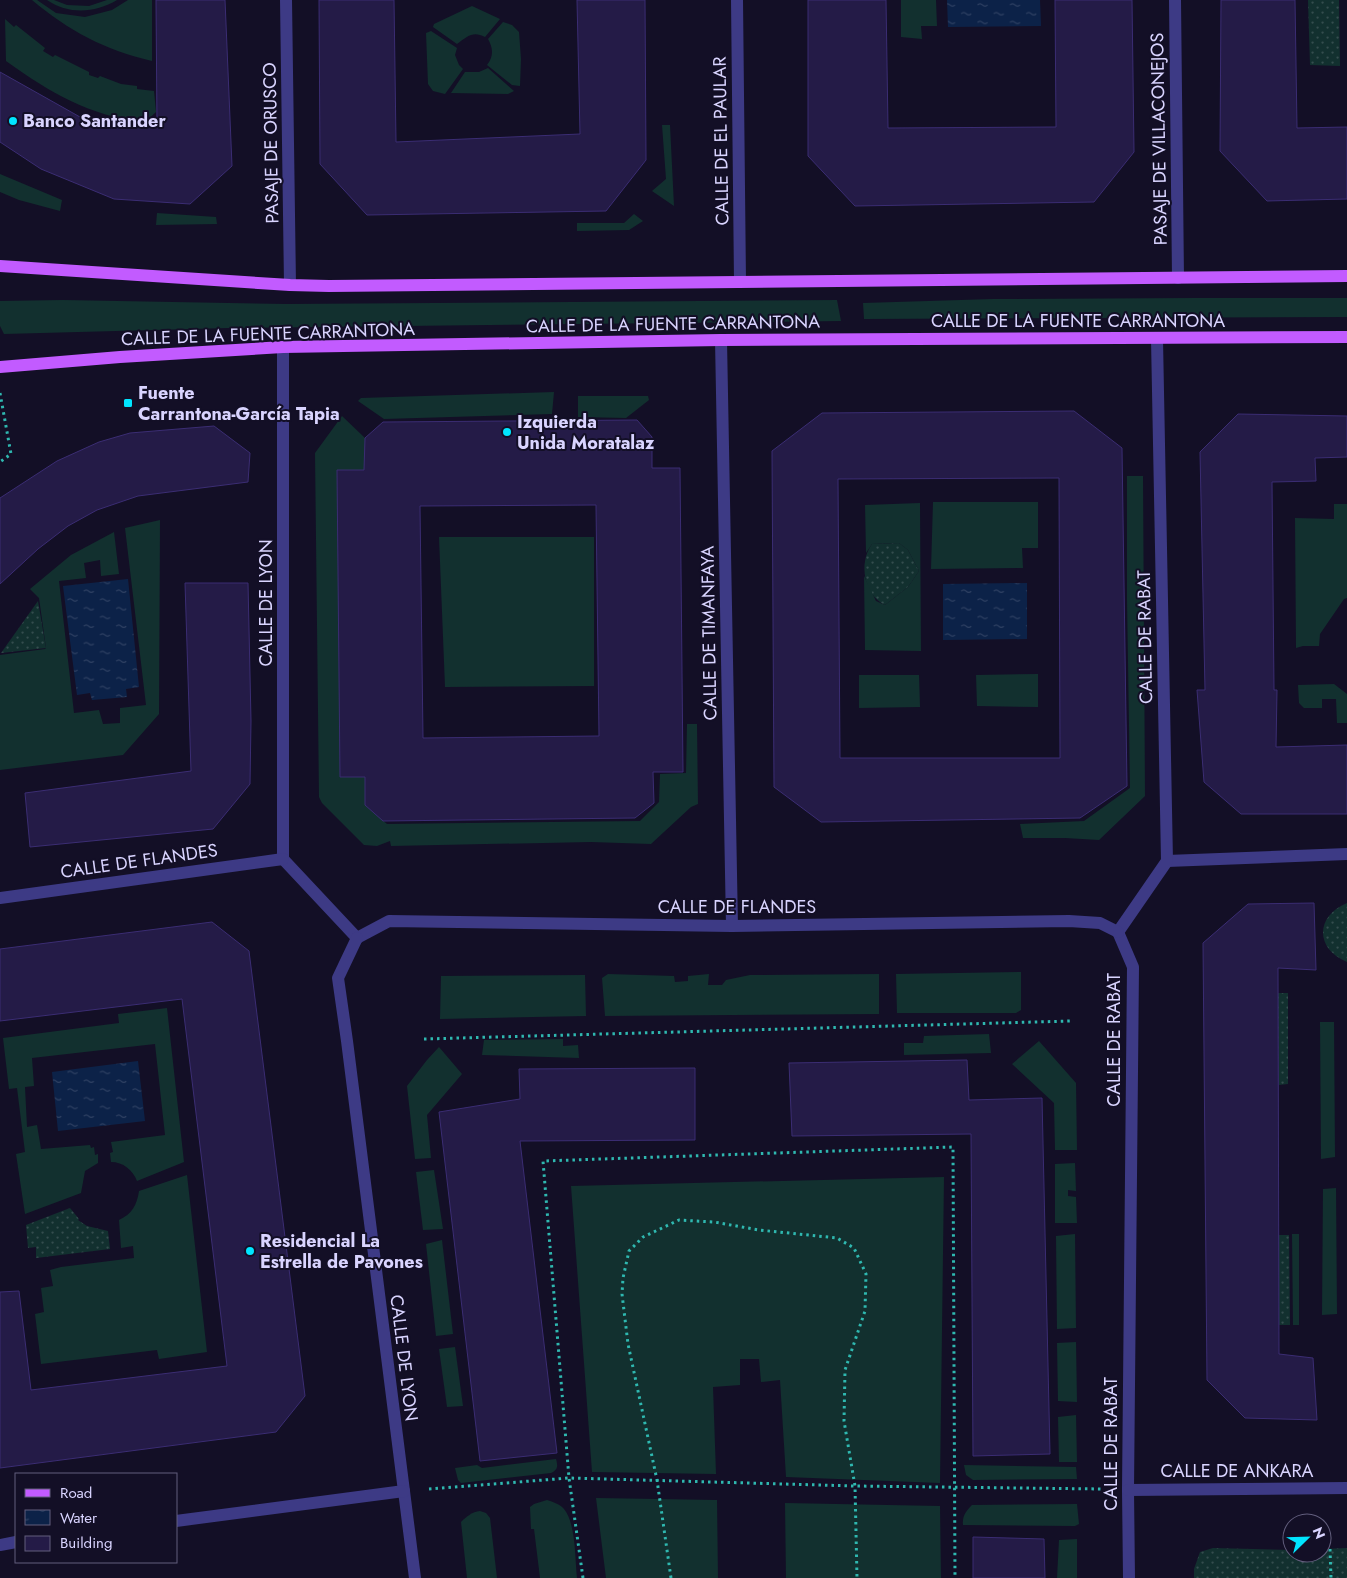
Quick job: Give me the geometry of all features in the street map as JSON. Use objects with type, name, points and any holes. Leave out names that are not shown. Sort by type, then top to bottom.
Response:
[{"type":"main road","points":[[0,266],[329,286],[1347,276]]},
{"type":"main road","name":"CALLE DE LA FUENTE CARRANTONA","points":[[0,366],[283,347],[721,340],[1347,337]]},
{"type":"street","name":"PASAJE DE ORUSCO","points":[[286,0],[290,285]]},
{"type":"street","name":"CALLE DE EL PAULAR","points":[[737,0],[740,282]]},
{"type":"street","name":"PASAJE DE VILLACONEJOS","points":[[1175,0],[1178,278]]},
{"type":"street","name":"CALLE DE RABAT","points":[[1158,339],[1166,861]]},
{"type":"street","name":"CALLE DE TIMANFAYA","points":[[721,340],[732,926]]},
{"type":"street","name":"CALLE DE LYON","points":[[283,347],[283,859]]},
{"type":"street","points":[[1118,932],[1166,861],[1347,854]]},
{"type":"street","points":[[283,859],[357,938]]},
{"type":"street","name":"CALLE DE FLANDES","points":[[0,898],[283,859]]},
{"type":"street","name":"CALLE DE FLANDES","points":[[357,938],[389,922],[732,926],[1069,921],[1100,923],[1118,932]]},
{"type":"street","name":"CALLE DE RABAT","points":[[1118,932],[1133,968],[1128,1490],[1129,1578]]},
{"type":"street","name":"CALLE DE LYON","points":[[357,938],[338,978],[415,1578]]},
{"type":"street","name":"CALLE DE ANKARA","points":[[1128,1490],[1347,1488]]},
{"type":"street","points":[[178,1521],[404,1491]]},
{"type":"street","points":[[0,1545],[15,1542]]},
{"type":"path","points":[[0,394],[11,454],[0,462]]},
{"type":"path","points":[[424,1039],[1071,1021]]},
{"type":"path","points":[[583,1578],[569,1478],[543,1161],[953,1147],[955,1578]]},
{"type":"path","points":[[670,1578],[657,1480],[628,1344],[622,1278],[629,1251],[643,1237],[679,1220],[714,1222],[759,1230],[837,1238],[854,1248],[866,1274],[865,1311],[845,1370],[844,1422],[855,1486],[857,1578]]},
{"type":"path","points":[[404,1491],[569,1478],[855,1486],[1128,1490]]},
{"type":"path","points":[[1330,1563],[1331,1578]]},
{"type":"green space","points":[[32,0],[37,0],[56,13],[85,17],[112,10],[128,0],[152,0],[152,61],[119,51],[88,38],[60,21]]},
{"type":"green space","points":[[47,0],[54,0],[67,5],[89,6],[107,0],[117,0],[100,8],[73,10],[55,5]]},
{"type":"green space","points":[[901,0],[936,0],[937,26],[921,26],[922,39],[901,37]]},
{"type":"green space","points":[[1308,0],[1339,0],[1340,66],[1310,65]]},
{"type":"green space","points":[[472,6],[500,19],[485,37],[474,34],[457,44],[433,27],[434,24]]},
{"type":"green space","points":[[5,19],[14,27],[16,25],[45,48],[43,51],[89,72],[89,75],[98,78],[100,76],[121,84],[137,86],[137,89],[154,91],[156,112],[144,123],[87,108],[55,93],[6,61]]},
{"type":"green space","points":[[503,22],[512,25],[519,32],[520,86],[512,85],[487,65],[492,52],[488,39]]},
{"type":"green space","points":[[431,31],[457,48],[455,55],[463,69],[445,94],[433,91],[428,84],[426,33]]},
{"type":"green space","points":[[488,68],[514,91],[508,94],[451,93],[465,72],[479,72]]},
{"type":"green space","points":[[662,125],[670,125],[674,206],[652,191],[666,179]]},
{"type":"green space","points":[[0,174],[62,200],[60,211],[19,200],[0,192]]},
{"type":"green space","points":[[157,213],[216,217],[217,224],[156,225]]},
{"type":"green space","points":[[634,214],[643,221],[629,230],[577,231],[577,223],[624,223]]},
{"type":"green space","points":[[1347,298],[1347,317],[864,319],[863,303],[993,299]]},
{"type":"green space","points":[[63,300],[287,304],[837,300],[841,321],[228,328],[4,334],[0,326],[0,301]]},
{"type":"green space","points":[[554,392],[552,414],[384,419],[358,401],[361,398]]},
{"type":"green space","points":[[578,396],[648,396],[649,400],[626,418],[578,417]]},
{"type":"green space","points":[[342,416],[365,438],[365,805],[387,824],[640,821],[659,802],[660,774],[686,773],[687,724],[697,724],[698,804],[691,807],[651,844],[591,842],[391,846],[390,841],[377,846],[364,845],[322,803],[319,797],[315,453]]},
{"type":"green space","points":[[1127,476],[1143,476],[1145,796],[1099,840],[1023,838],[1020,824],[1084,821],[1130,788]]},
{"type":"green space","points":[[933,502],[1038,502],[1038,548],[1022,548],[1023,568],[931,569]]},
{"type":"green space","points":[[920,503],[921,651],[865,650],[864,576],[876,601],[885,605],[908,587],[919,571],[908,550],[899,543],[872,544],[866,553],[865,505]]},
{"type":"green space","points":[[1334,504],[1347,504],[1347,598],[1344,599],[1320,634],[1319,646],[1296,648],[1295,518],[1334,519]]},
{"type":"green space","points":[[160,520],[159,714],[123,755],[0,770],[0,655],[46,648],[39,598],[30,589],[71,555],[114,532],[119,574],[101,576],[100,560],[84,563],[86,578],[59,581],[74,713],[99,710],[103,724],[120,723],[120,708],[146,705],[125,528]]},
{"type":"green space","points":[[439,537],[594,537],[594,686],[445,687]]},
{"type":"green space","points":[[899,543],[908,550],[919,571],[908,587],[885,605],[872,594],[868,586],[865,578],[865,560],[872,544]]},
{"type":"green space","points":[[38,601],[46,648],[1,653]]},
{"type":"green space","points":[[1038,674],[1038,707],[977,706],[976,675]]},
{"type":"green space","points":[[859,675],[919,675],[920,707],[859,708]]},
{"type":"green space","points":[[1334,684],[1347,694],[1347,723],[1337,723],[1336,699],[1322,699],[1322,708],[1304,708],[1299,703],[1298,685]]},
{"type":"green space","points":[[1347,903],[1347,962],[1336,956],[1329,949],[1324,941],[1323,932],[1324,924],[1329,916],[1336,909]]},
{"type":"green space","points":[[1021,972],[1021,1010],[1016,1013],[897,1013],[896,974]]},
{"type":"green space","points":[[608,974],[674,976],[675,982],[688,981],[688,976],[709,974],[708,985],[722,985],[726,980],[750,975],[879,974],[879,1014],[605,1016],[602,978]]},
{"type":"green space","points":[[585,975],[586,1016],[440,1019],[441,976]]},
{"type":"green space","points":[[1278,993],[1288,993],[1288,1084],[1279,1085]]},
{"type":"green space","points":[[167,1008],[184,1162],[137,1181],[127,1167],[120,1163],[111,1162],[110,1153],[113,1152],[111,1142],[165,1135],[155,1044],[32,1058],[34,1086],[25,1087],[27,1127],[37,1125],[41,1149],[90,1145],[91,1148],[94,1147],[95,1155],[98,1154],[98,1163],[85,1171],[81,1193],[25,1214],[16,1154],[25,1152],[17,1088],[9,1089],[3,1038],[119,1023],[118,1014]]},
{"type":"green space","points":[[1320,1022],[1334,1022],[1335,1157],[1321,1159]]},
{"type":"green space","points":[[989,1034],[991,1053],[904,1055],[904,1043],[923,1043],[924,1036]]},
{"type":"green space","points":[[563,1039],[563,1046],[578,1045],[579,1058],[482,1055],[484,1040]]},
{"type":"green space","points":[[1039,1041],[1076,1083],[1077,1150],[1055,1150],[1054,1103],[1012,1064]]},
{"type":"green space","points":[[439,1047],[462,1074],[427,1115],[431,1158],[415,1159],[407,1086]]},
{"type":"green space","points":[[1075,1163],[1076,1191],[1068,1190],[1068,1196],[1076,1197],[1077,1223],[1055,1223],[1055,1164]]},
{"type":"green space","points":[[434,1170],[443,1229],[423,1230],[416,1172]]},
{"type":"green space","points":[[187,1175],[207,1352],[159,1359],[157,1350],[41,1364],[35,1314],[44,1312],[41,1288],[53,1286],[50,1270],[134,1258],[133,1246],[121,1248],[119,1220],[133,1208],[139,1191]]},
{"type":"green space","points":[[944,1177],[940,1483],[786,1477],[780,1380],[761,1382],[759,1359],[740,1359],[740,1385],[713,1387],[716,1474],[592,1472],[571,1186]]},
{"type":"green space","points":[[1336,1188],[1337,1314],[1322,1315],[1323,1189]]},
{"type":"green space","points":[[70,1208],[78,1220],[87,1226],[108,1231],[110,1249],[36,1258],[36,1247],[28,1248],[26,1225]]},
{"type":"green space","points":[[1075,1234],[1076,1328],[1057,1329],[1056,1236]]},
{"type":"green space","points":[[1292,1234],[1299,1234],[1299,1325],[1293,1325]]},
{"type":"green space","points":[[1279,1235],[1289,1235],[1290,1325],[1279,1325]]},
{"type":"green space","points":[[442,1240],[453,1334],[436,1336],[426,1244]]},
{"type":"green space","points":[[1076,1342],[1077,1402],[1058,1401],[1057,1343]]},
{"type":"green space","points":[[455,1347],[463,1406],[447,1407],[439,1349]]},
{"type":"green space","points":[[1076,1415],[1077,1462],[1059,1462],[1058,1417]]},
{"type":"green space","points":[[556,1459],[557,1467],[551,1473],[461,1483],[458,1480],[455,1468],[477,1465],[482,1468]]},
{"type":"green space","points":[[964,1465],[1076,1467],[1077,1479],[973,1480],[966,1475]]},
{"type":"green space","points":[[596,1498],[717,1500],[718,1578],[606,1578]]},
{"type":"green space","points":[[547,1500],[556,1503],[568,1515],[573,1532],[577,1578],[540,1578],[534,1529],[531,1529],[530,1507]]},
{"type":"green space","points":[[785,1503],[940,1506],[941,1578],[786,1578]]},
{"type":"green space","points":[[1077,1504],[1079,1524],[1075,1526],[963,1525],[965,1514],[972,1505]]},
{"type":"green space","points":[[474,1512],[486,1513],[490,1518],[497,1578],[467,1578],[461,1522]]},
{"type":"green space","points":[[1077,1539],[1077,1578],[1057,1578],[1059,1540]]},
{"type":"green space","points":[[1213,1548],[1282,1550],[1282,1563],[1332,1563],[1332,1549],[1347,1548],[1347,1578],[1194,1578],[1194,1569],[1200,1552]]},
{"type":"water","points":[[947,0],[1040,0],[1041,26],[948,27]]},
{"type":"water","points":[[128,579],[139,687],[126,689],[127,697],[92,700],[90,693],[77,695],[63,586]]},
{"type":"water","points":[[1027,583],[1027,639],[943,640],[943,584]]},
{"type":"water","points":[[138,1061],[145,1121],[58,1131],[52,1072]]},
{"type":"building","points":[[156,0],[225,0],[232,166],[190,204],[114,199],[41,169],[0,142],[0,72],[80,117],[157,127]]},
{"type":"building","points":[[319,0],[394,0],[396,142],[580,134],[577,0],[645,0],[646,160],[606,211],[367,215],[320,164]]},
{"type":"building","points":[[808,0],[886,0],[888,128],[1056,127],[1055,0],[1132,0],[1134,152],[1094,202],[855,206],[808,156]]},
{"type":"building","points":[[1221,0],[1295,0],[1297,128],[1347,127],[1347,199],[1267,201],[1220,151]]},
{"type":"building","points":[[1074,411],[1122,448],[1127,786],[1080,818],[821,822],[774,787],[772,451],[822,413]],"holes":[[[1059,478],[1060,758],[840,758],[838,479]]]},
{"type":"building","points":[[1238,414],[1347,416],[1347,457],[1315,458],[1316,481],[1272,482],[1274,690],[1277,690],[1276,747],[1347,745],[1347,814],[1241,814],[1204,782],[1197,690],[1205,690],[1200,452]]},
{"type":"building","points":[[637,420],[652,437],[652,468],[680,468],[683,772],[653,772],[654,803],[635,818],[383,821],[365,805],[365,777],[340,777],[337,470],[364,470],[365,438],[383,422]],"holes":[[[596,505],[599,736],[423,738],[420,506]]]},
{"type":"building","points":[[214,426],[250,453],[248,482],[138,496],[97,510],[68,526],[38,549],[0,584],[0,498],[57,461],[99,442],[130,433]]},
{"type":"building","points":[[185,583],[248,583],[251,721],[250,784],[213,829],[30,847],[25,793],[191,771]]},
{"type":"building","points":[[1314,903],[1316,970],[1278,968],[1279,1354],[1313,1358],[1317,1420],[1245,1418],[1207,1380],[1203,943],[1248,904]]},
{"type":"building","name":"Residencial La Estrella de Pavones","points":[[212,922],[249,951],[305,1396],[276,1432],[0,1468],[0,1292],[19,1291],[31,1390],[227,1366],[182,999],[0,1021],[0,949]]},
{"type":"building","points":[[967,1060],[969,1100],[1042,1098],[1050,1454],[973,1456],[971,1134],[792,1136],[789,1063]]},
{"type":"building","points":[[695,1068],[695,1140],[520,1141],[557,1453],[480,1461],[439,1112],[520,1099],[519,1069]]},
{"type":"building","points":[[973,1537],[1044,1539],[1045,1578],[973,1578]]},
{"type":"place","name":"Banco Santander","points":[[13,121]]},
{"type":"place","name":"Fuente Carrantona-García Tapia","points":[[128,403]]},
{"type":"place","name":"Izquierda Unida Moratalaz","points":[[507,432]]},
{"type":"place","name":"Residencial La Estrella de Pavones","points":[[250,1251]]}]
